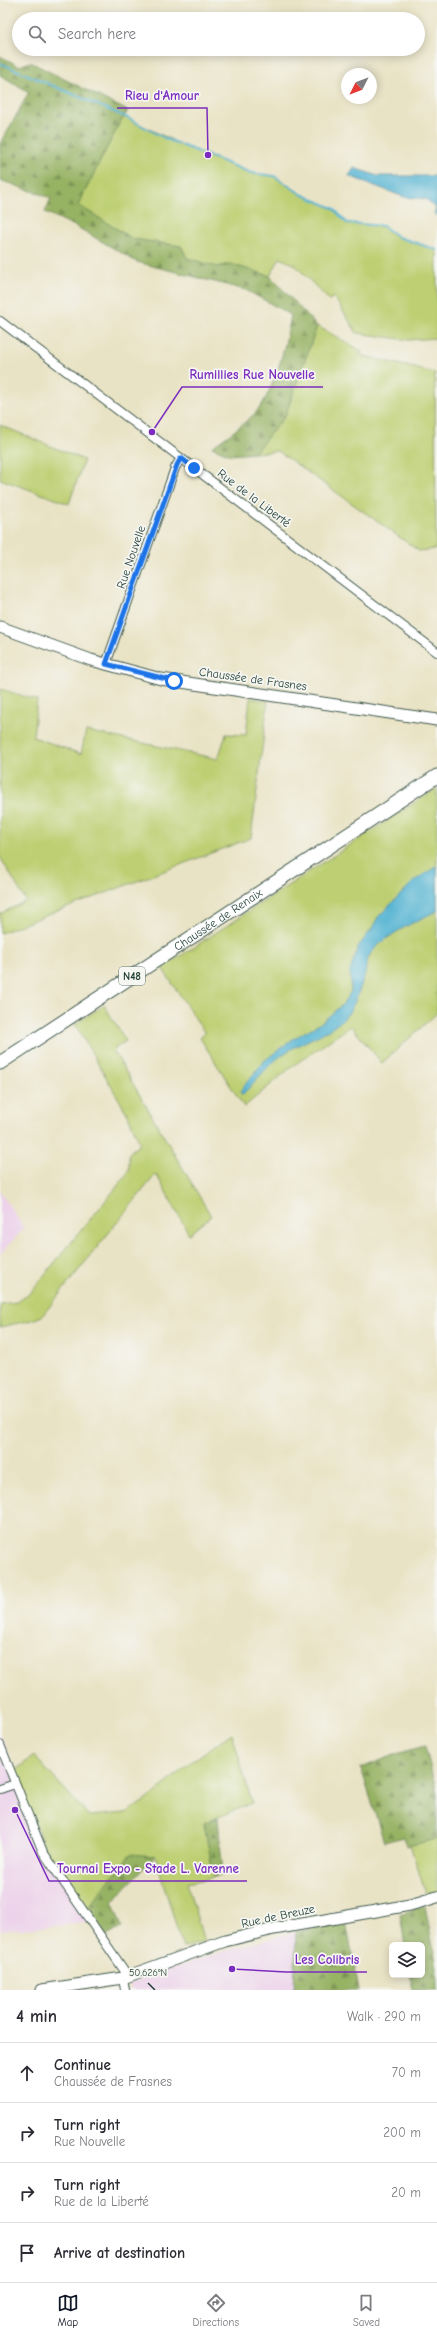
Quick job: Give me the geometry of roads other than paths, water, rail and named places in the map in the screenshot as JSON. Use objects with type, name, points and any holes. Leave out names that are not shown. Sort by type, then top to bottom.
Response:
[{"type":"main road","name":"Chaussée de Frasnes","points":[[0,628],[106,664],[161,679],[437,720]]},
{"type":"main road","name":"Chaussée de Renaix","points":[[0,1063],[437,776]]},
{"type":"main road","name":"Rue de Breuze","points":[[42,1990],[125,1977],[225,1941],[274,1929],[410,1905],[437,1897]]},
{"type":"street","name":"Rue de la Liberté","points":[[0,321],[437,652]]},
{"type":"street","name":"Rue Nouvelle","points":[[106,664],[175,468],[181,458]]},
{"type":"street","points":[[0,1745],[43,1852],[125,1977],[125,1990]]},
{"type":"street","points":[[0,1789],[15,1784]]},
{"type":"water","points":[[354,168],[378,176],[437,176],[437,217],[434,213],[436,208],[426,199],[404,197],[349,176]]},
{"type":"water","points":[[437,866],[437,911],[400,930],[382,942],[368,958],[360,989],[347,1015],[327,1031],[282,1055],[242,1095],[240,1091],[264,1061],[293,1039],[322,1022],[343,1004],[351,991],[350,971],[358,947],[371,930],[378,917],[414,881]]},
{"type":"waterway","points":[[0,63],[128,118],[164,138],[251,173],[274,176],[301,194],[333,208],[347,223],[383,226],[398,237],[437,250]]},
{"type":"place","name":"Rieu d'Amour","points":[[208,155]]},
{"type":"place","name":"Rumillies Rue Nouvelle","points":[[152,432]]},
{"type":"place","name":"Tournai Expo - Stade L. Varenne","points":[[15,1810]]},
{"type":"place","name":"Les Colibris","points":[[232,1969]]}]
